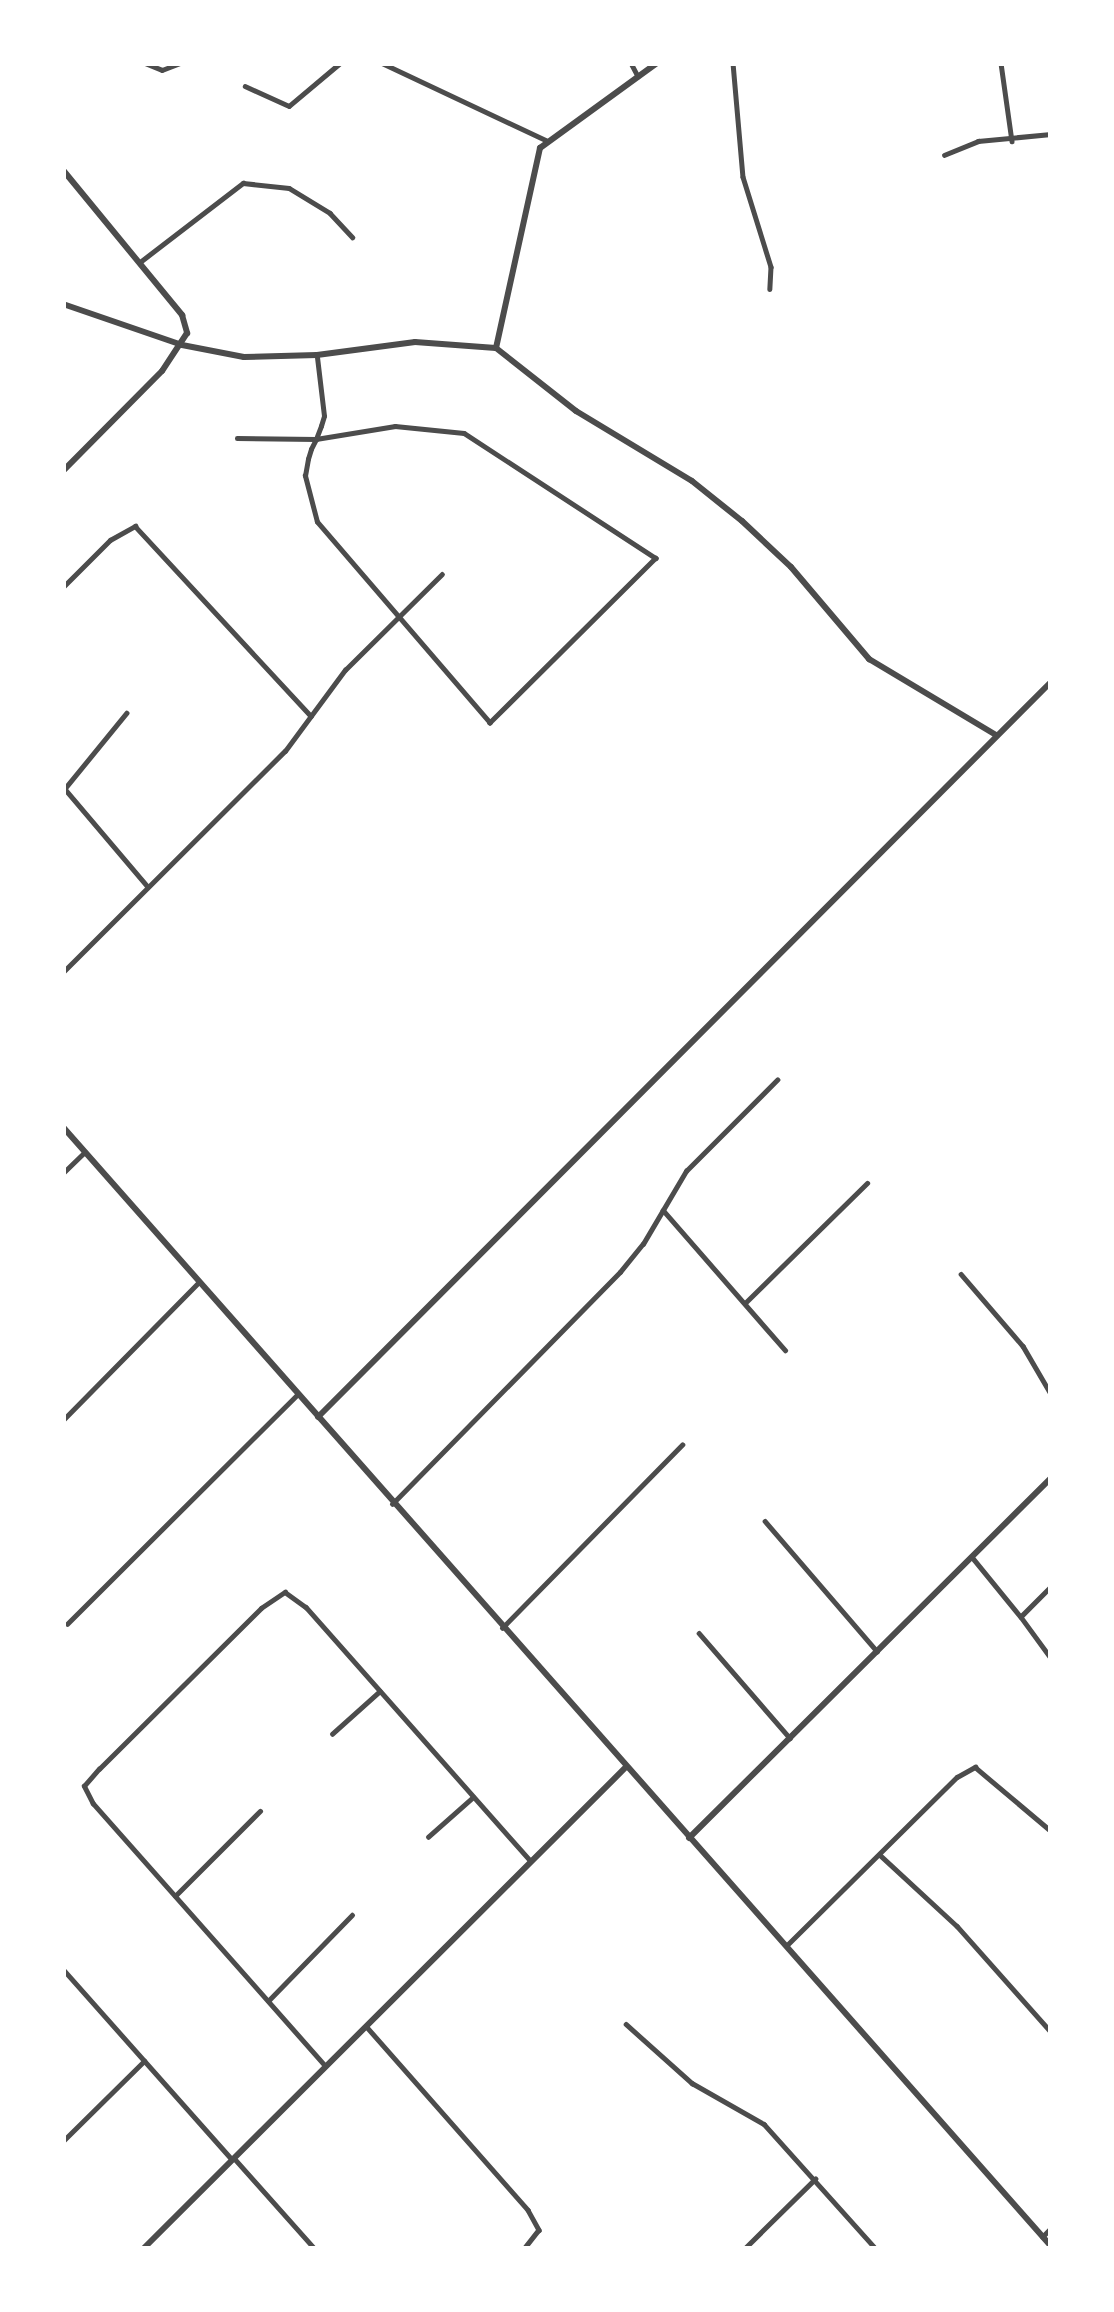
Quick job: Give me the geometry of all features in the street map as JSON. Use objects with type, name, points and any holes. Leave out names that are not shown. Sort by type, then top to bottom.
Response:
[{"type":"street","points":[[145,63],[162,70],[180,63]]},
{"type":"street","points":[[244,86],[289,106],[340,63]]},
{"type":"street","points":[[382,63],[546,140]]},
{"type":"street","points":[[631,63],[638,76]]},
{"type":"street","points":[[496,348],[531,172],[546,140],[657,63]]},
{"type":"street","points":[[733,63],[743,177],[771,266],[770,289]]},
{"type":"street","points":[[1001,63],[1012,141]]},
{"type":"street","points":[[944,155],[978,141],[1051,134]]},
{"type":"street","points":[[63,170],[182,314],[187,333],[182,345],[63,471]]},
{"type":"street","points":[[140,262],[243,184],[289,188],[331,213],[352,237]]},
{"type":"street","points":[[63,304],[182,345],[244,357],[317,355],[415,342],[496,348],[576,411],[692,481],[742,521],[791,567],[868,659],[996,734]]},
{"type":"street","points":[[237,438],[316,439],[395,425],[464,433],[656,558],[490,723],[317,522],[305,476],[316,439],[324,405],[317,355]]},
{"type":"street","points":[[63,587],[110,540],[135,526],[311,717]]},
{"type":"street","points":[[63,972],[285,751],[345,670],[442,574]]},
{"type":"street","points":[[318,1417],[1051,682]]},
{"type":"street","points":[[127,713],[65,789],[148,887]]},
{"type":"street","points":[[392,1504],[620,1272],[706,1148],[777,1081]]},
{"type":"street","points":[[63,1127],[1046,2244]]},
{"type":"street","points":[[63,1173],[85,1151]]},
{"type":"street","points":[[745,1303],[867,1183]]},
{"type":"street","points":[[663,1210],[785,1349]]},
{"type":"street","points":[[961,1274],[1023,1346],[1051,1394]]},
{"type":"street","points":[[63,1420],[201,1281]]},
{"type":"street","points":[[67,1624],[298,1394]]},
{"type":"street","points":[[502,1628],[682,1445]]},
{"type":"street","points":[[689,1838],[1051,1478]]},
{"type":"street","points":[[765,1521],[877,1651]]},
{"type":"street","points":[[972,1557],[1051,1658]]},
{"type":"street","points":[[1021,1617],[1051,1588]]},
{"type":"street","points":[[325,2066],[84,1786],[261,1608],[285,1592],[306,1607],[531,1861]]},
{"type":"street","points":[[699,1633],[790,1738]]},
{"type":"street","points":[[332,1734],[380,1691]]},
{"type":"street","points":[[785,1947],[957,1777],[975,1767],[1051,1831]]},
{"type":"street","points":[[143,2249],[626,1768]]},
{"type":"street","points":[[428,1838],[475,1796]]},
{"type":"street","points":[[175,1896],[260,1811]]},
{"type":"street","points":[[880,1855],[957,1926],[1051,2032]]},
{"type":"street","points":[[268,2001],[352,1915]]},
{"type":"street","points":[[63,1969],[315,2249]]},
{"type":"street","points":[[626,2024],[692,2083],[764,2124],[876,2249]]},
{"type":"street","points":[[366,2026],[528,2210],[539,2230],[524,2249]]},
{"type":"street","points":[[63,2141],[145,2061]]},
{"type":"street","points":[[744,2249],[814,2179]]},
{"type":"street","points":[[1046,2244],[1051,2228]]}]
